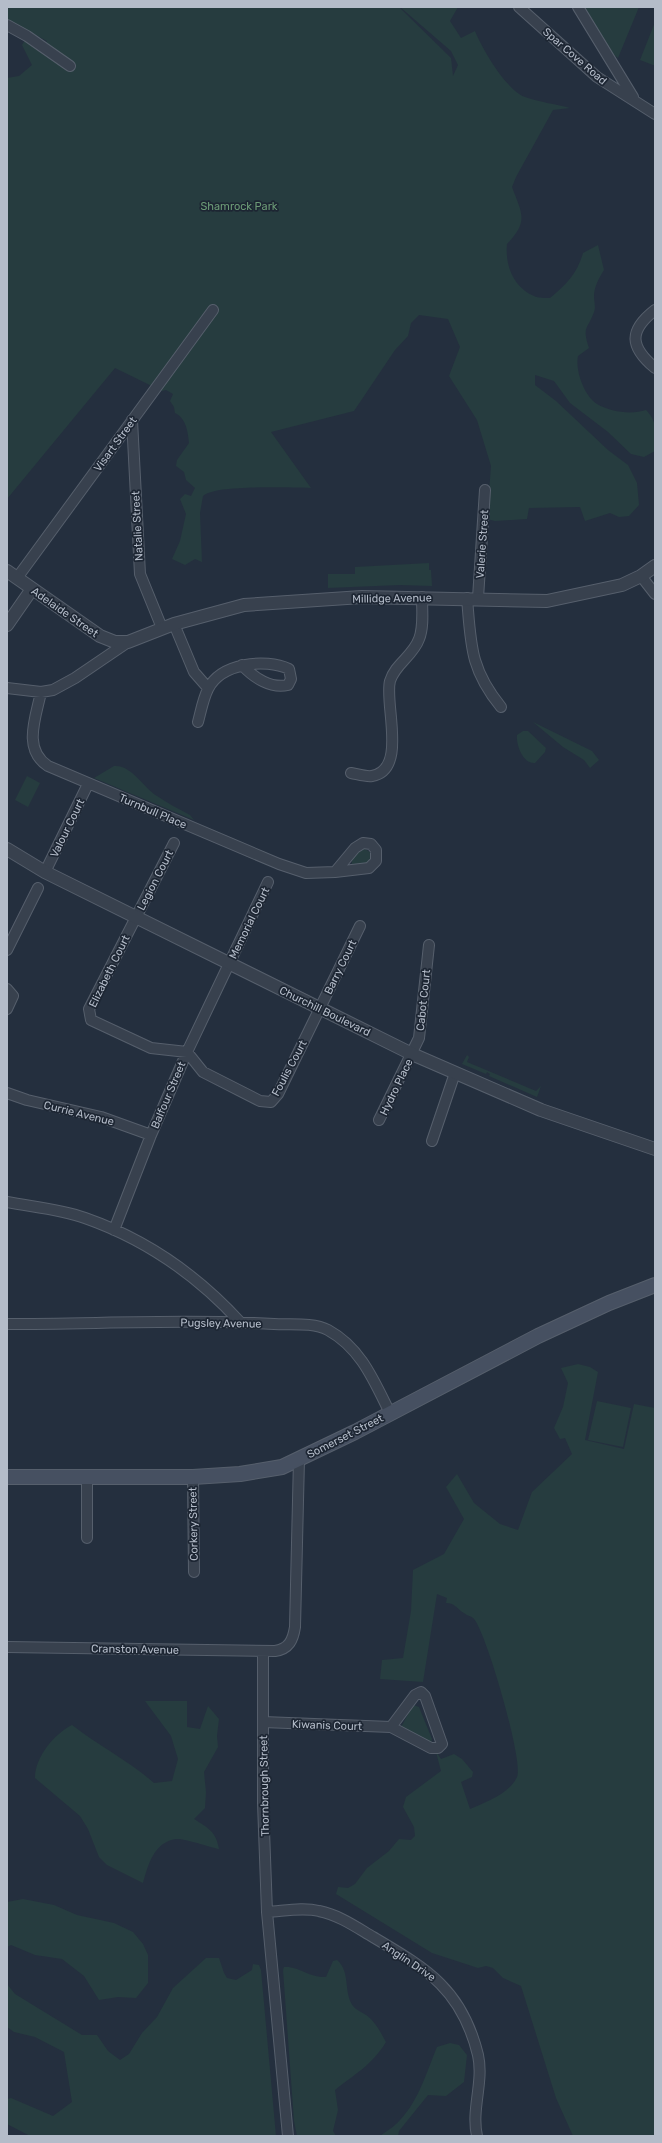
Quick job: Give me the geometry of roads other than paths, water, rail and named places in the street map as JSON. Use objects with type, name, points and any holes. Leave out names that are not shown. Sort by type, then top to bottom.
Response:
[{"type":"main road","name":"Somerset Street","points":[[7,1477],[193,1477],[240,1474],[268,1470],[299,1459],[538,1336],[609,1303],[655,1285]]},
{"type":"street","name":"Spar Cove Road","points":[[519,7],[597,77],[634,99],[655,114]]},
{"type":"street","points":[[578,7],[634,99]]},
{"type":"street","points":[[7,25],[70,66]]},
{"type":"street","name":"Visart Street","points":[[12,575],[132,420],[213,310]]},
{"type":"street","points":[[655,310],[641,322],[636,335],[635,343],[642,357],[655,368]]},
{"type":"street","name":"Natalie Street","points":[[132,420],[140,569],[142,580],[162,628]]},
{"type":"street","name":"Valerie Street","points":[[485,490],[472,598],[473,658],[480,678],[501,707]]},
{"type":"street","name":"Millidge Avenue","points":[[128,642],[162,628],[210,613],[260,603],[362,597],[472,598],[547,601],[622,584],[641,576],[655,566]]},
{"type":"street","name":"Adelaide Street","points":[[12,575],[100,636],[115,642],[128,642]]},
{"type":"street","points":[[641,576],[655,594]]},
{"type":"street","points":[[7,626],[32,589]]},
{"type":"street","points":[[351,773],[371,776],[380,773],[390,758],[392,738],[389,684],[395,668],[419,640],[422,597]]},
{"type":"street","points":[[174,624],[194,672],[208,688]]},
{"type":"street","points":[[7,688],[41,692],[63,686],[128,642]]},
{"type":"street","points":[[198,722],[208,688],[223,672],[242,665]]},
{"type":"street","name":"Turnbull Place","points":[[41,692],[33,732],[33,747],[36,754],[48,766],[286,867],[310,873],[335,872]]},
{"type":"street","name":"Valour Court","points":[[45,872],[88,784]]},
{"type":"street","name":"Legion Court","points":[[136,917],[174,843]]},
{"type":"street","name":"Churchill Boulevard","points":[[7,849],[45,872],[412,1054],[541,1110],[655,1149]]},
{"type":"street","name":"Memorial Court","points":[[229,963],[268,882]]},
{"type":"street","points":[[7,950],[38,888]]},
{"type":"street","name":"Elizabeth Court","points":[[136,917],[89,1009],[91,1020],[151,1048],[187,1052]]},
{"type":"street","name":"Barry Court","points":[[320,1008],[360,926]]},
{"type":"street","name":"Cabot Court","points":[[412,1054],[419,1038],[429,945]]},
{"type":"street","name":"Balfour Street","points":[[114,1230],[151,1135],[187,1052],[229,963]]},
{"type":"street","points":[[7,1009],[10,991]]},
{"type":"street","name":"Foulis Court","points":[[187,1052],[203,1072],[260,1101],[271,1102],[278,1094],[320,1008]]},
{"type":"street","name":"Hydro Place","points":[[379,1120],[412,1054]]},
{"type":"street","points":[[432,1140],[455,1073]]},
{"type":"street","name":"Currie Avenue","points":[[7,1093],[27,1100],[101,1117],[151,1135]]},
{"type":"street","points":[[7,1202],[84,1218],[114,1230],[155,1251],[186,1273],[220,1301],[240,1322]]},
{"type":"street","name":"Pugsley Avenue","points":[[7,1324],[240,1322],[325,1329],[345,1342],[361,1359],[390,1413]]},
{"type":"street","points":[[263,1651],[275,1651],[286,1648],[291,1642],[295,1627],[299,1459]]},
{"type":"street","points":[[87,1476],[87,1538]]},
{"type":"street","name":"Corkery Street","points":[[193,1477],[194,1572]]},
{"type":"street","name":"Cranston Avenue","points":[[7,1647],[263,1651]]},
{"type":"street","name":"Thornbrough Street","points":[[263,1651],[263,1803],[267,1912],[288,2136]]},
{"type":"street","name":"Kiwanis Court","points":[[263,1722],[391,1727],[432,1748],[438,1748],[442,1744],[425,1696],[421,1692],[415,1695],[391,1727]]},
{"type":"street","name":"Anglin Drive","points":[[267,1912],[316,1910],[334,1915],[399,1953],[443,1985],[464,2015],[478,2057],[480,2078],[475,2117],[477,2136]]},
{"type":"park label","name":"Shamrock Park","points":[[239,206]]}]
